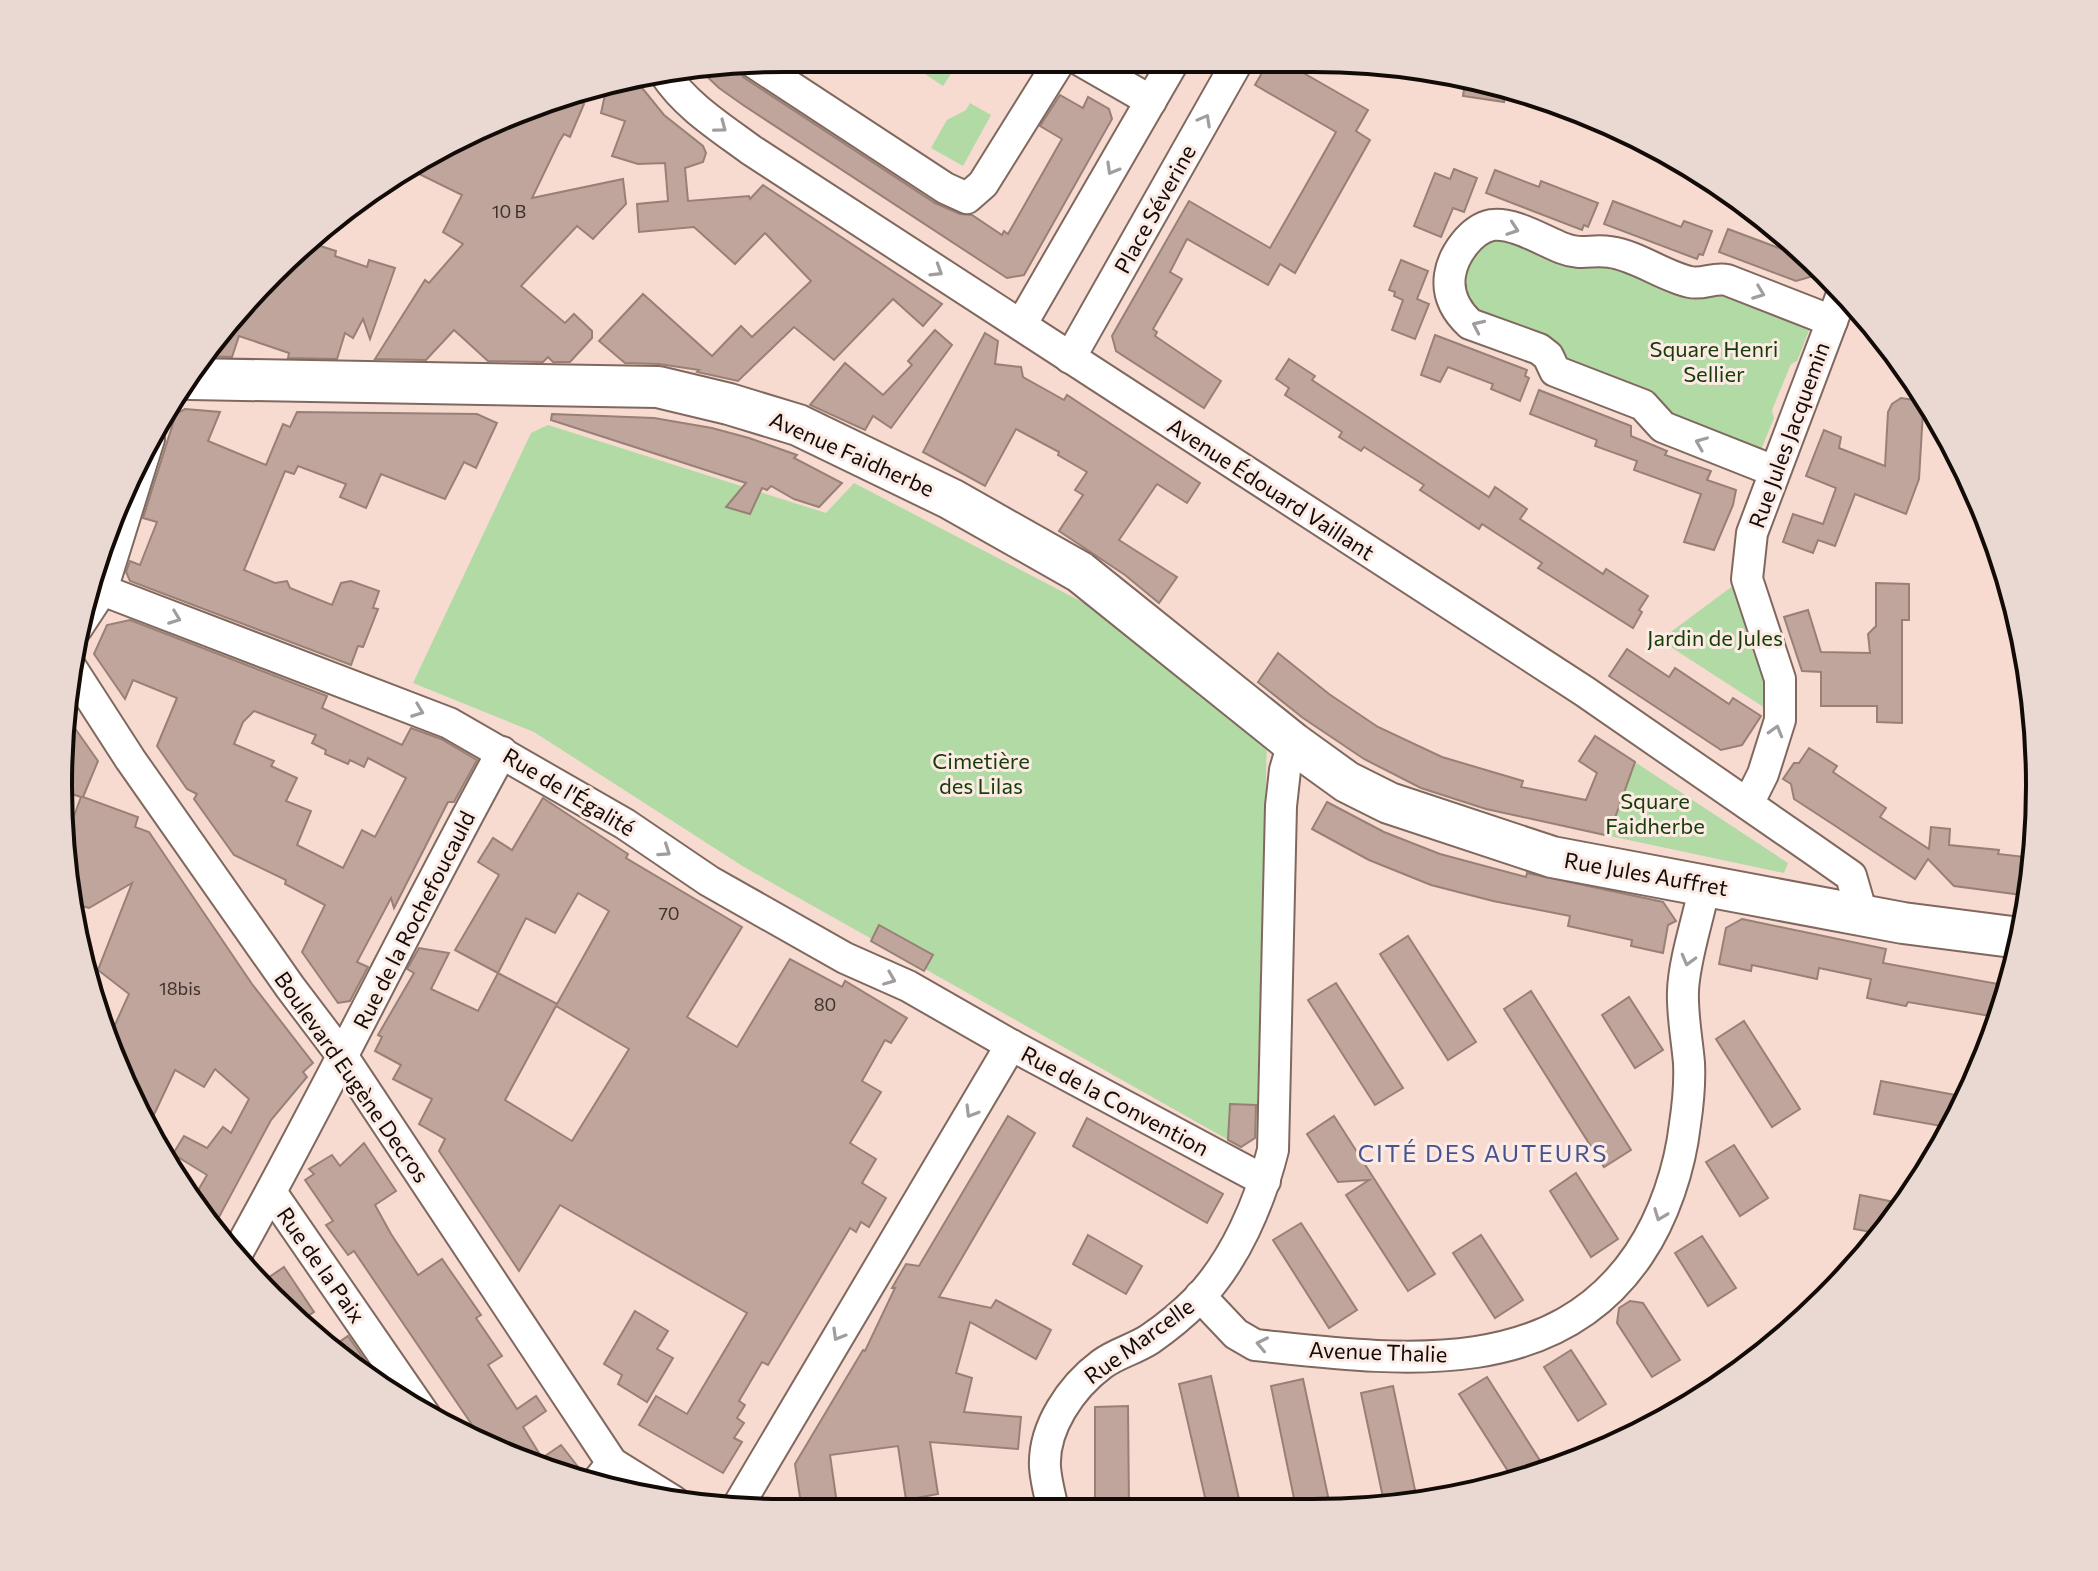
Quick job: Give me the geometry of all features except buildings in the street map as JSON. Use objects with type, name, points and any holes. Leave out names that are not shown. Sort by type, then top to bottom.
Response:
[{"type":"main road","name":"Avenue Faidherbe","points":[[199,379],[658,387],[798,425],[951,499],[1080,572],[1293,743]]},
{"type":"main road","name":"Rue Jules Auffret","points":[[1293,743],[1347,782],[1389,803],[1552,857],[1903,923],[2009,937]]},
{"type":"street","points":[[769,73],[945,188],[967,198],[983,184],[1053,72]]},
{"type":"street","points":[[1101,72],[1151,101]]},
{"type":"street","points":[[1021,325],[1168,72]]},
{"type":"street","name":"Place Séverine","points":[[1070,358],[1232,72]]},
{"type":"street","name":"Avenue Édouard Vaillant","points":[[670,82],[695,108],[751,150],[1584,691],[1748,804],[1851,876],[1862,914]]},
{"type":"street","points":[[1774,471],[1663,427],[1643,405],[1555,371],[1548,356],[1539,349],[1470,324],[1461,316],[1453,301],[1450,275],[1454,263],[1460,249],[1475,234],[1486,226],[1504,225],[1575,253],[1613,252],[1691,282],[1717,278],[1837,309]]},
{"type":"street","name":"Rue Jules Jacquemin","points":[[1748,804],[1763,774],[1780,720],[1780,679],[1747,579],[1752,533],[1837,309]]},
{"type":"street","points":[[97,597],[127,510]]},
{"type":"street","name":"Rue de l'Égalité","points":[[102,590],[449,723],[625,824],[722,888],[861,967],[908,986],[1011,1045]]},
{"type":"street","name":"Boulevard Eugène Decros","points":[[80,681],[138,771],[343,1057],[620,1479]]},
{"type":"street","points":[[1265,1181],[1273,1150],[1281,806],[1285,770],[1293,743]]},
{"type":"street","name":"Rue de la Rochefoucauld","points":[[241,1246],[502,752]]},
{"type":"street","name":"Avenue Thalie","points":[[1200,1296],[1236,1334],[1255,1345],[1391,1356],[1451,1355],[1522,1342],[1554,1330],[1594,1303],[1628,1270],[1650,1237],[1660,1217],[1679,1155],[1685,1127],[1689,1068],[1684,977],[1705,884]]},
{"type":"street","name":"Rue de la Convention","points":[[743,1497],[1011,1045],[1265,1181]]},
{"type":"street","name":"Rue Marcelle","points":[[1051,1499],[1045,1465],[1048,1441],[1070,1396],[1103,1363],[1149,1340],[1200,1296],[1224,1266],[1265,1181]]},
{"type":"street","name":"Rue de la Paix","points":[[271,1192],[407,1390]]},
{"type":"street","points":[[602,1475],[612,1463],[648,1485]]},
{"type":"green space","points":[[922,72],[952,72],[943,86]]},
{"type":"green space","points":[[970,103],[991,115],[963,166],[931,148],[947,120],[966,110]]},
{"type":"green space","name":"Square Henri Sellier","points":[[1494,232],[1716,289],[1810,328],[1772,410],[1774,418],[1760,452],[1670,418],[1464,310],[1460,266]]},
{"type":"green space","name":"Cimetière des Lilas","points":[[548,425],[826,513],[854,483],[1088,605],[1180,669],[1267,739],[1256,1138],[1241,1147],[744,867],[534,732],[413,683],[531,433]]},
{"type":"green space","name":"Jardin de Jules","points":[[1734,585],[1753,652],[1768,682],[1765,708],[1660,640]]},
{"type":"green space","name":"Square Faidherbe","points":[[1635,762],[1788,863],[1784,873],[1605,835],[1609,825],[1612,826]]},
{"type":"district","name":"CITÉ DES AUTEURS","points":[[1483,1154]]}]
